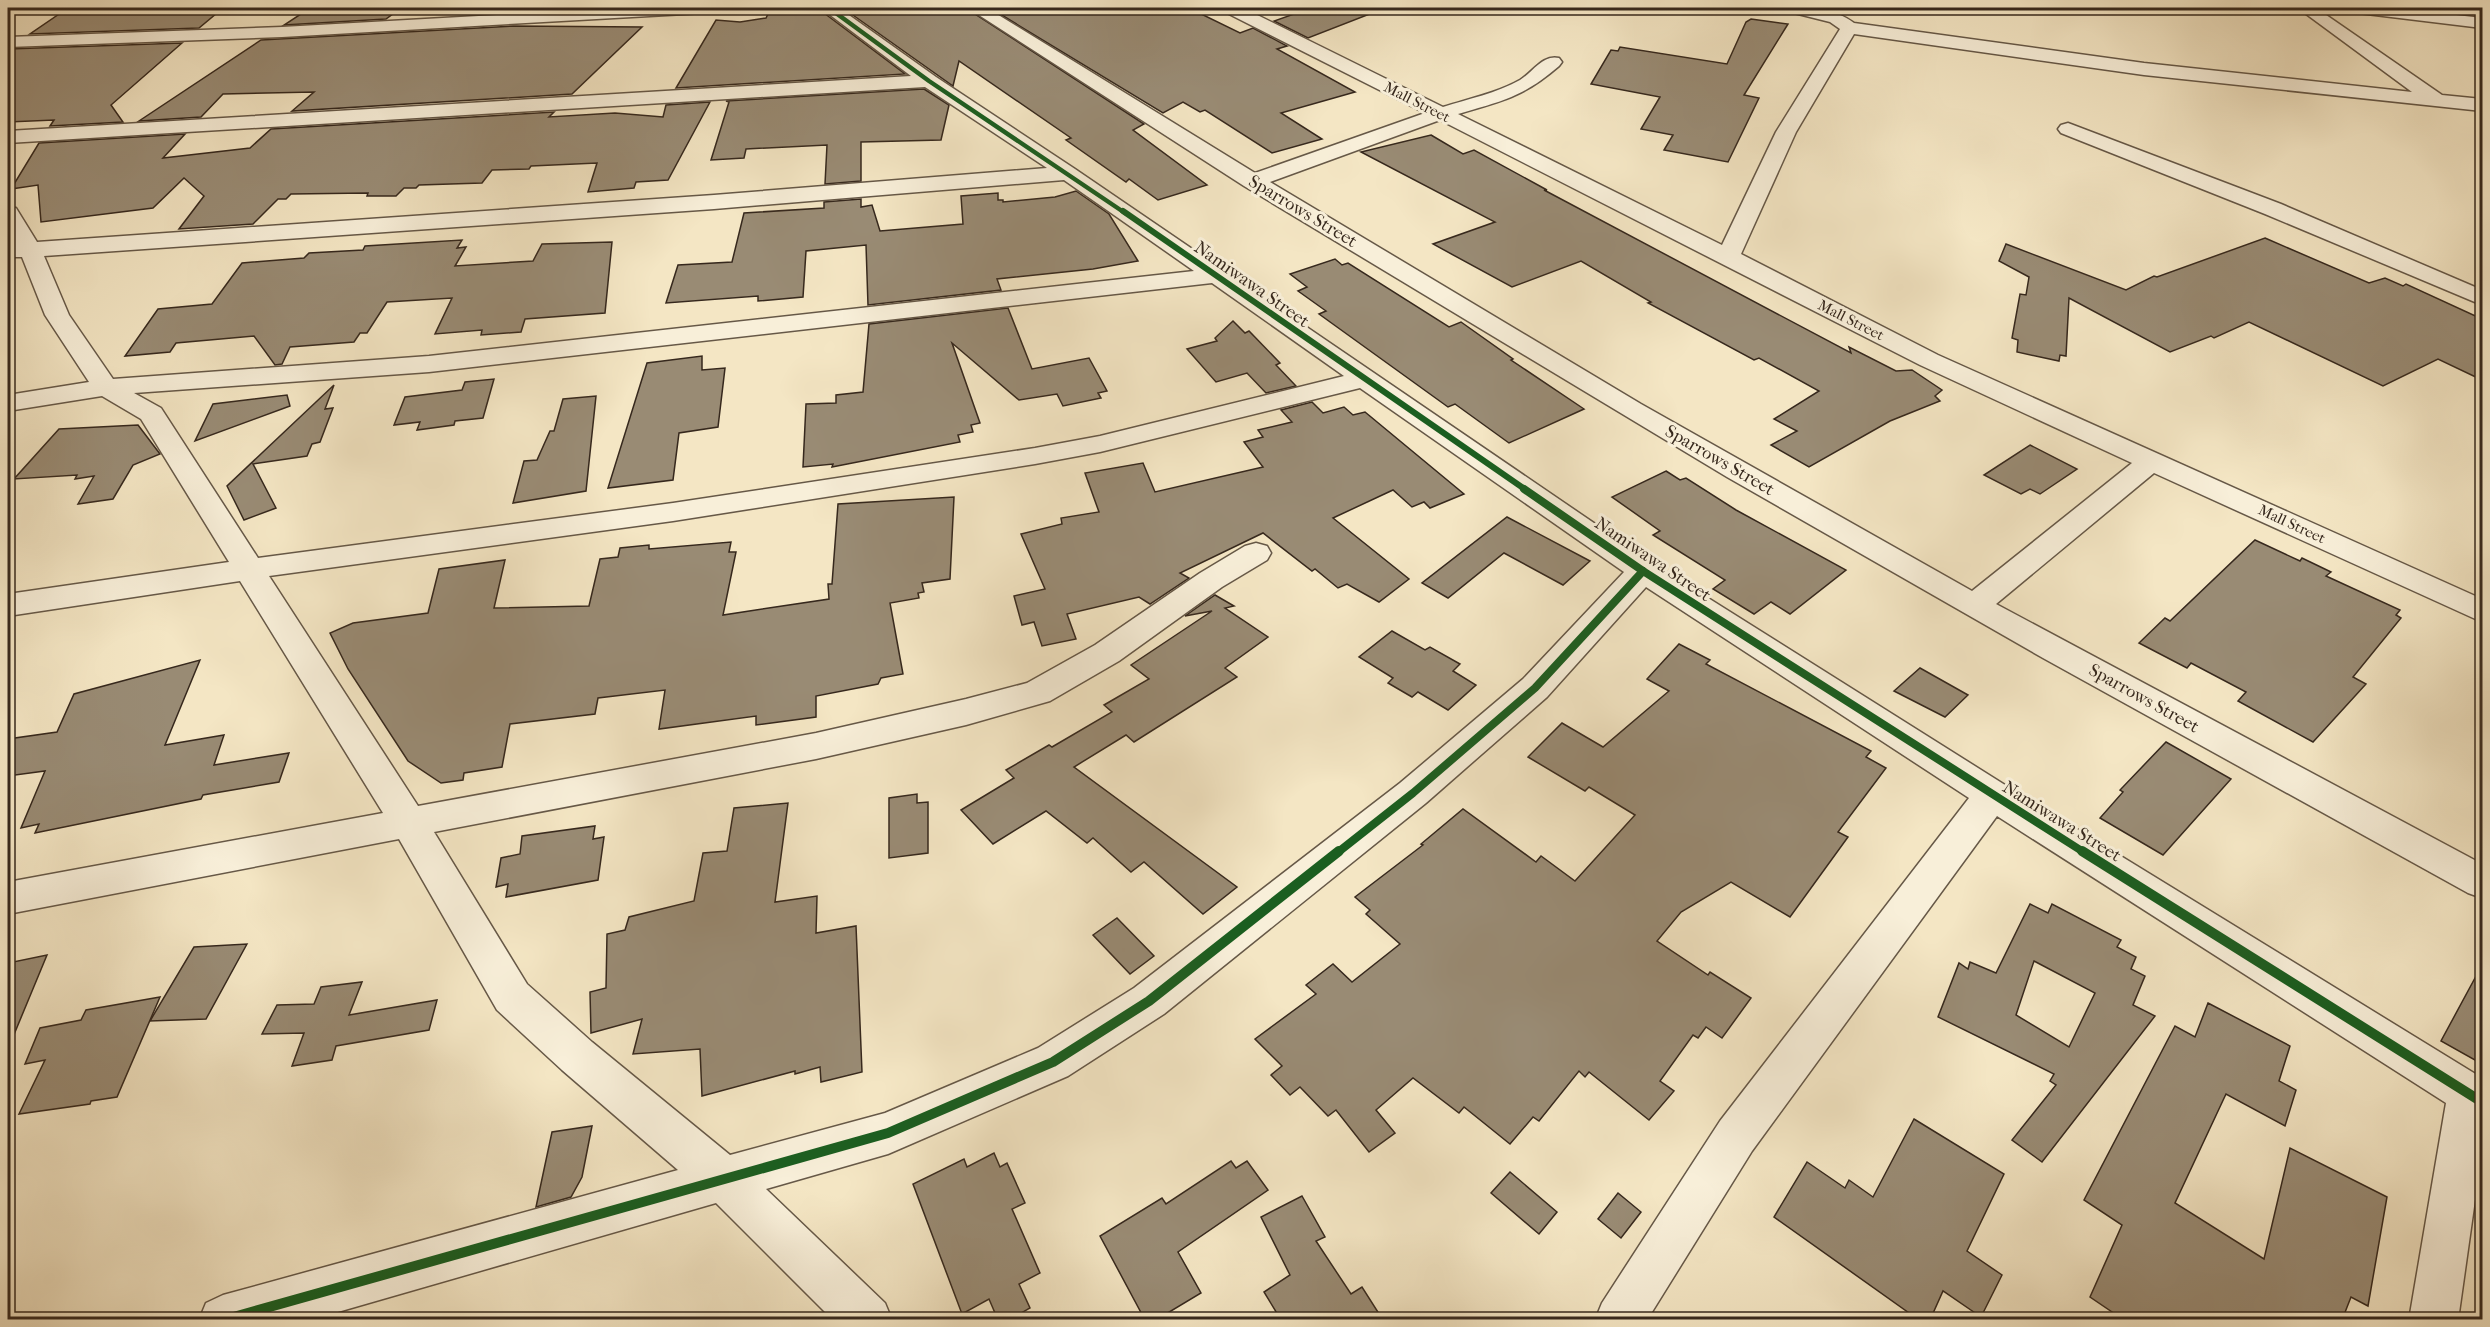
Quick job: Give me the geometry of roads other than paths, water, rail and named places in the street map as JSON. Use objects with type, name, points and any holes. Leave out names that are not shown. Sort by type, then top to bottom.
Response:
[{"type":"street","points":[[8,42],[282,32],[703,8]]},
{"type":"street","name":"Namiwawa Street","points":[[829,8],[929,81],[1068,173],[1642,571],[1992,795],[2476,1098]]},
{"type":"street","name":"Sparrows Street","points":[[975,8],[1252,181],[1635,412],[1975,605],[2482,882]]},
{"type":"street","name":"Mall Street","points":[[1231,8],[1728,256],[1929,360],[2482,611]]},
{"type":"street","points":[[1796,8],[1841,18],[2144,69],[2482,105]]},
{"type":"street","points":[[2307,8],[2436,100]]},
{"type":"street","points":[[2358,8],[2482,22]]},
{"type":"street","points":[[1728,256],[1841,18]]},
{"type":"street","points":[[1252,181],[1440,114],[1508,93],[1528,83],[1553,62]]},
{"type":"street","points":[[8,137],[929,81]]},
{"type":"street","points":[[2068,129],[2273,209],[2482,298]]},
{"type":"street","points":[[19,250],[678,205],[1068,173]]},
{"type":"street","points":[[8,213],[19,250],[57,315],[106,387],[151,414],[408,821],[512,997],[576,1056],[722,1178],[868,1320]]},
{"type":"street","points":[[8,403],[106,387],[429,364],[1214,276]]},
{"type":"street","points":[[8,605],[250,569],[673,512],[1035,456],[1100,444],[1363,379]]},
{"type":"street","points":[[1975,605],[2152,460]]},
{"type":"street","points":[[8,898],[816,746],[966,712],[1038,692],[1107,653],[1211,580],[1256,553]]},
{"type":"street","points":[[223,1320],[888,1133],[1053,1062],[1149,1001],[1413,793],[1535,688],[1642,571]]},
{"type":"street","points":[[1619,1320],[1736,1136],[1992,795]]},
{"type":"street","points":[[2433,1320],[2476,1098]]}]
